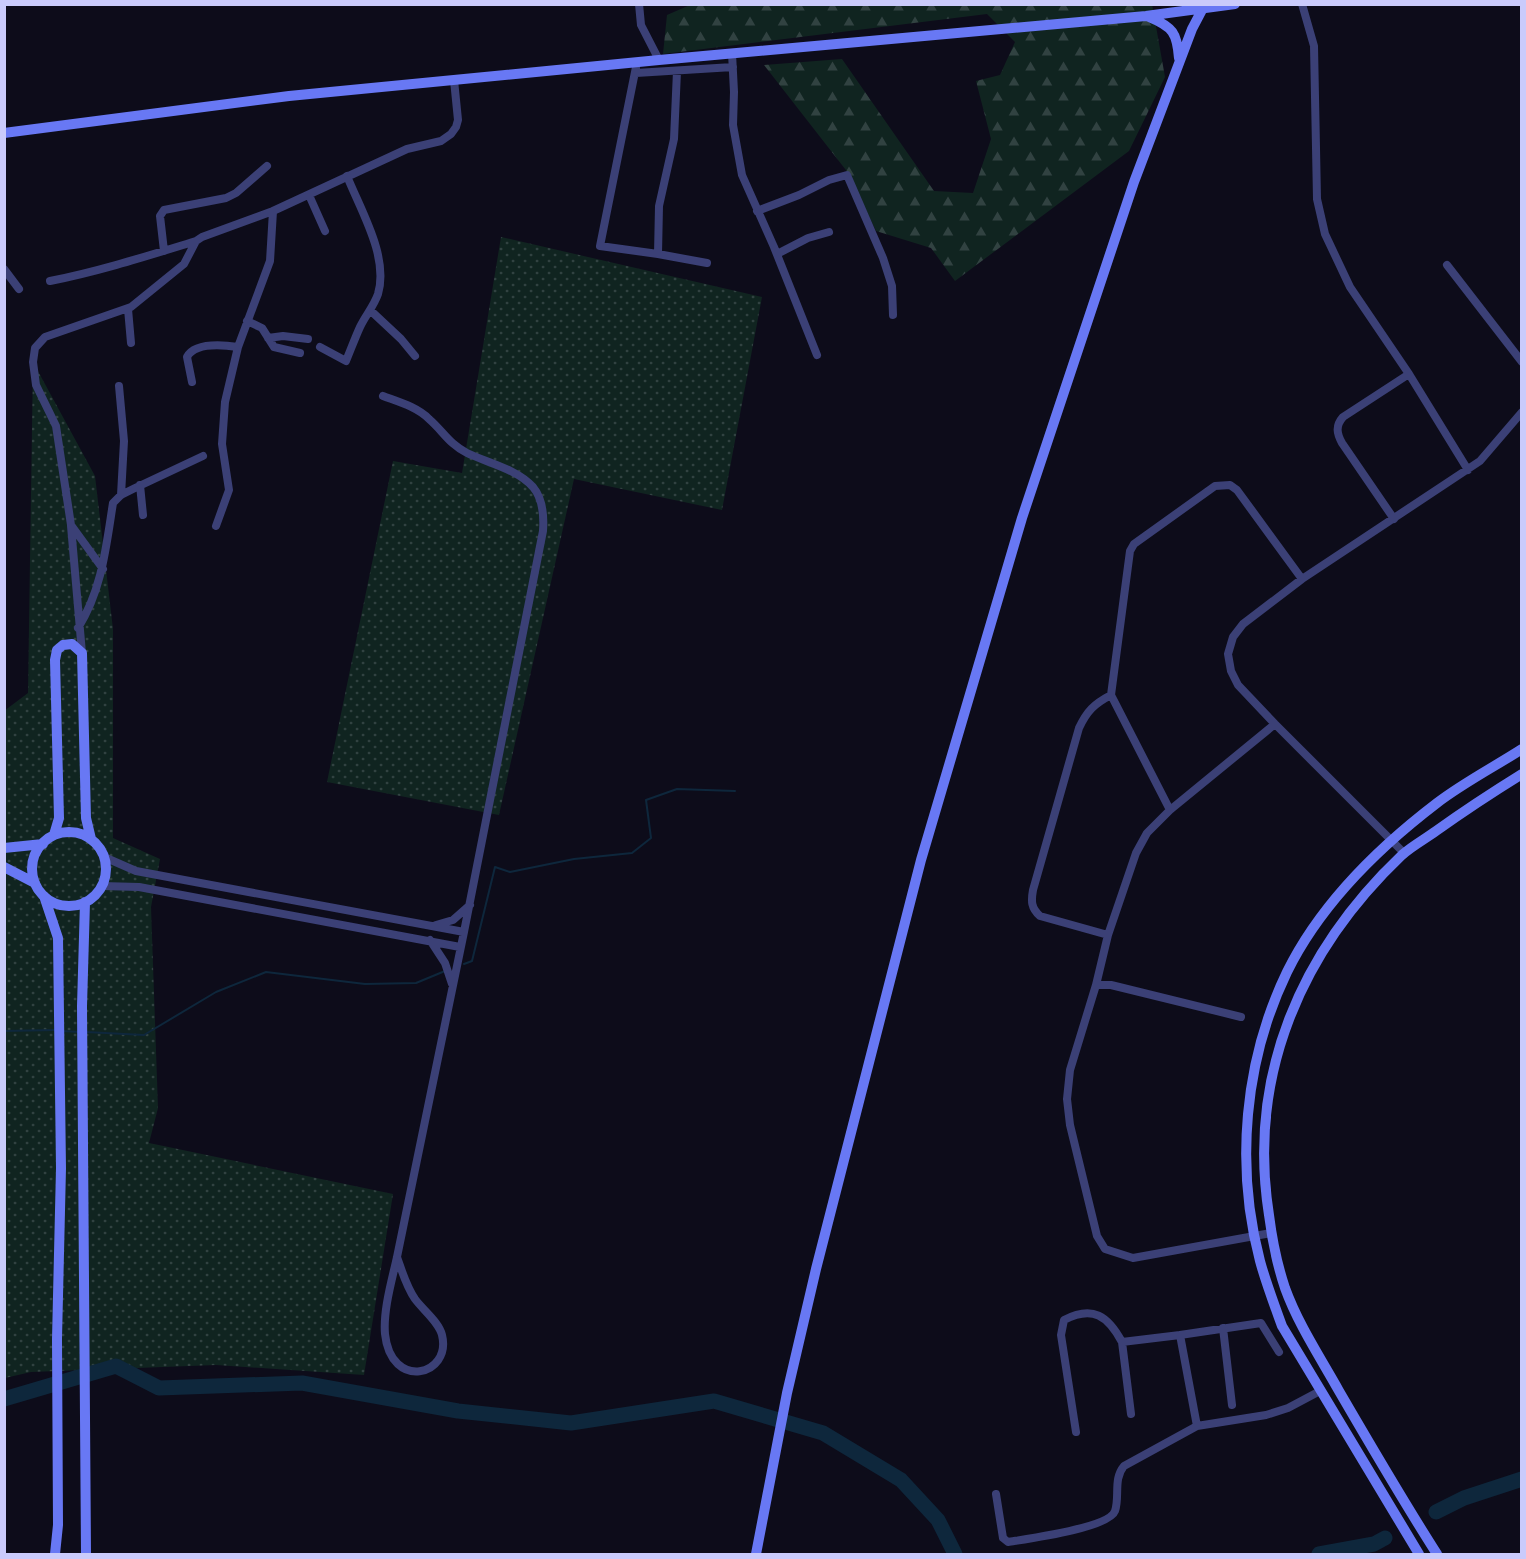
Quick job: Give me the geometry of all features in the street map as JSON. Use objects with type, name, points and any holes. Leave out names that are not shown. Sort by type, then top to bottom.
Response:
[{"type":"street","points":[[639,4],[641,25],[667,71]]},
{"type":"street","points":[[637,68],[662,59],[1146,16],[1235,4]]},
{"type":"street","points":[[1302,4],[1314,46],[1317,200],[1320,220],[1336,261],[1350,287],[1409,374],[1468,470]]},
{"type":"street","points":[[756,1554],[787,1394],[819,1258],[921,860],[1018,529],[1134,182],[1202,10]]},
{"type":"street","points":[[1146,16],[1167,25],[1173,31],[1180,62]]},
{"type":"street","points":[[732,53],[733,125],[742,175],[777,254],[817,355]]},
{"type":"street","points":[[4,133],[289,96],[454,80],[637,68],[678,71],[733,67]]},
{"type":"street","points":[[637,68],[600,246],[707,263]]},
{"type":"street","points":[[658,254],[659,206],[674,139],[678,71]]},
{"type":"street","points":[[50,280],[78,276],[196,241],[273,211],[406,149],[441,141],[451,134],[458,120],[454,80]]},
{"type":"street","points":[[164,250],[160,216],[164,210],[226,198],[236,193],[267,166]]},
{"type":"street","points":[[758,211],[829,180],[847,175],[883,258],[892,286],[893,315]]},
{"type":"street","points":[[320,347],[346,361],[360,326],[377,297],[381,283],[379,259],[347,176]]},
{"type":"street","points":[[309,195],[325,231]]},
{"type":"street","points":[[216,526],[229,490],[222,444],[225,402],[238,347],[270,261],[273,211]]},
{"type":"street","points":[[777,254],[808,238],[829,232]]},
{"type":"street","points":[[91,839],[86,818],[82,653],[78,628],[71,525],[56,426],[36,385],[33,362],[35,348],[45,337],[128,309],[184,264],[196,241]]},
{"type":"street","points":[[1447,264],[1521,362]]},
{"type":"street","points":[[4,269],[19,289]]},
{"type":"street","points":[[128,309],[131,343]]},
{"type":"street","points":[[370,310],[401,339],[415,356]]},
{"type":"street","points":[[247,321],[262,328],[274,347],[300,353]]},
{"type":"street","points":[[268,338],[283,336],[308,339]]},
{"type":"street","points":[[192,382],[188,354],[214,345],[238,347]]},
{"type":"street","points":[[1394,519],[1342,443],[1337,428],[1343,417],[1409,374]]},
{"type":"street","points":[[119,386],[124,441],[121,495]]},
{"type":"street","points":[[383,396],[410,406],[428,418],[447,440],[465,452],[520,477],[534,488],[544,516],[543,531],[470,904],[388,1300],[386,1334],[393,1360],[404,1370],[428,1369],[436,1364],[441,1356],[444,1345],[442,1332],[414,1298],[397,1257]]},
{"type":"street","points":[[1404,853],[1238,685],[1231,671],[1228,654],[1233,637],[1243,624],[1302,579],[1480,461],[1521,412]]},
{"type":"street","points":[[78,628],[89,611],[103,568],[113,503],[121,495],[140,485],[203,456]]},
{"type":"street","points":[[140,485],[143,515]]},
{"type":"street","points":[[1170,810],[1111,695],[1130,551],[1134,544],[1215,486],[1230,485],[1237,490],[1302,579]]},
{"type":"street","points":[[71,525],[103,568]]},
{"type":"street","points":[[54,836],[59,818],[57,650],[63,645],[72,644],[82,653]]},
{"type":"street","points":[[1108,935],[1040,916],[1033,910],[1031,900],[1078,728],[1094,704],[1111,695]]},
{"type":"street","points":[[1271,1233],[1133,1258],[1105,1249],[1097,1236],[1070,1125],[1067,1099],[1070,1070],[1096,985],[1108,935],[1136,853],[1147,833],[1170,810],[1275,724]]},
{"type":"street","points":[[1419,1554],[1282,1326],[1260,1262],[1254,1236],[1247,1181],[1245,1137],[1255,1066],[1268,1018],[1288,971],[1318,922],[1356,876],[1392,841],[1438,802],[1521,749]]},
{"type":"street","points":[[1437,1554],[1394,1486],[1299,1321],[1285,1287],[1271,1233],[1263,1181],[1263,1137],[1272,1070],[1286,1025],[1304,982],[1333,935],[1372,886],[1404,853],[1521,774]]},
{"type":"street","points":[[44,896],[64,905],[75,905],[95,896],[102,886],[106,867],[101,850],[91,839],[73,832],[54,836],[43,844],[34,858],[33,875],[35,883],[44,896],[58,938],[61,1168],[57,1339],[58,1525],[55,1554]]},
{"type":"street","points":[[4,848],[43,844]]},
{"type":"street","points":[[104,857],[135,871],[464,932]]},
{"type":"street","points":[[4,867],[35,883]]},
{"type":"street","points":[[102,886],[139,887],[460,947]]},
{"type":"street","points":[[85,902],[82,1070],[86,1554]]},
{"type":"street","points":[[432,926],[453,920],[470,904]]},
{"type":"street","points":[[430,940],[445,963],[452,985]]},
{"type":"street","points":[[1096,985],[1111,985],[1241,1017]]},
{"type":"street","points":[[1076,1432],[1061,1335],[1064,1320],[1073,1316],[1088,1314],[1101,1316],[1114,1328],[1122,1342],[1131,1414]]},
{"type":"street","points":[[1122,1342],[1261,1323],[1279,1352]]},
{"type":"street","points":[[1223,1328],[1232,1405]]},
{"type":"street","points":[[1180,1335],[1197,1426]]},
{"type":"street","points":[[996,1494],[1003,1538],[1008,1542],[1062,1534],[1109,1518],[1116,1510],[1118,1477],[1124,1466],[1197,1426],[1266,1415],[1288,1408],[1320,1391]]},
{"type":"street","points":[[86,1540],[94,1554]]},
{"type":"green space","points":[[1152,4],[1165,77],[1129,151],[955,281],[931,248],[876,231],[849,174],[764,65],[842,59],[934,191],[973,193],[991,139],[976,81],[1000,75],[1015,42],[987,14],[663,54],[667,15],[690,5]]},
{"type":"green space","points":[[501,237],[762,297],[722,510],[574,479],[499,815],[327,782],[393,461],[462,473]]},
{"type":"green space","points":[[33,362],[95,476],[113,629],[113,838],[160,859],[151,907],[158,1108],[149,1143],[393,1194],[364,1375],[216,1365],[31,1372],[5,1378],[4,711],[28,693]]},
{"type":"waterway","points":[[464,964],[472,961],[495,867],[510,872],[574,859],[632,853],[651,838],[646,800],[677,789],[735,791]]},
{"type":"waterway","points":[[86,1032],[144,1035],[216,992],[266,972],[365,984],[416,983],[445,971]]},
{"type":"waterway","points":[[4,1031],[56,1030]]},
{"type":"waterway","points":[[62,1031],[80,1032]]},
{"type":"waterway","points":[[4,1399],[116,1366],[159,1388],[302,1383],[458,1411],[571,1423],[714,1401],[823,1433],[901,1480],[938,1520],[955,1554]]},
{"type":"waterway","points":[[1436,1512],[1464,1498],[1522,1479]]},
{"type":"waterway","points":[[1319,1554],[1374,1544],[1385,1538]]}]
